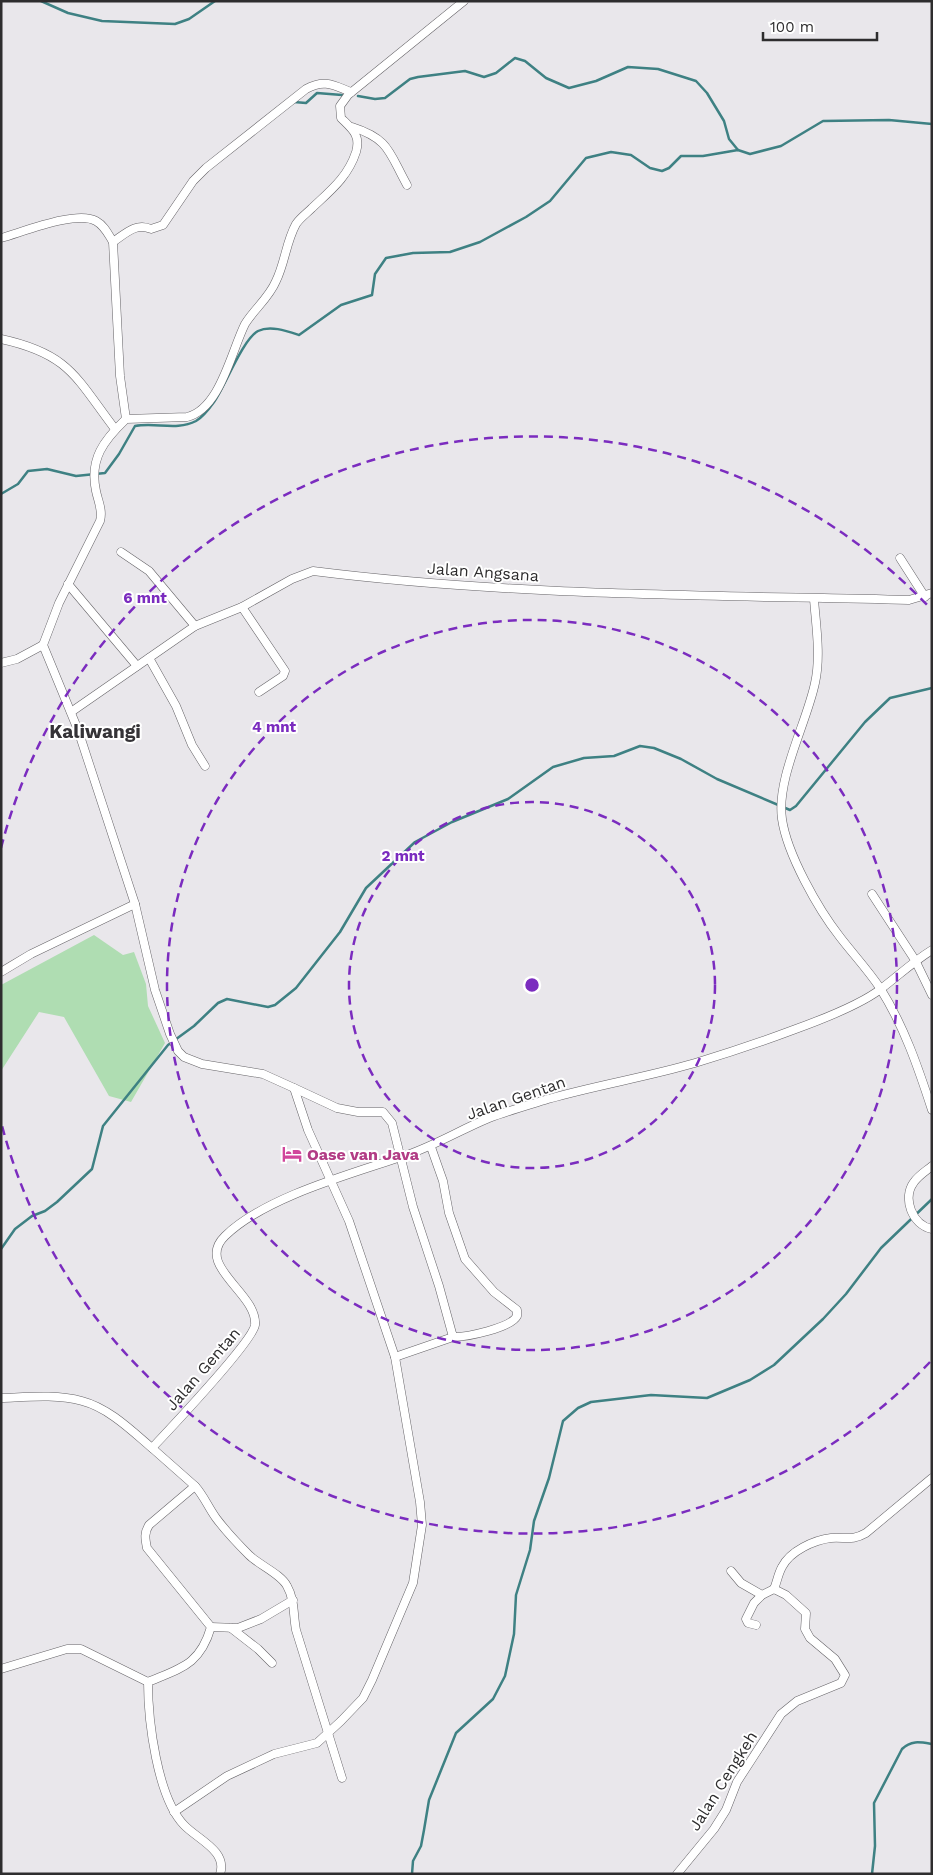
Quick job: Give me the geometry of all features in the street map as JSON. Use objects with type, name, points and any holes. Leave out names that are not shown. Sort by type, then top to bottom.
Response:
[{"type":"street","points":[[453,1337],[439,1286],[413,1207],[392,1123],[383,1112],[358,1112],[337,1108],[263,1074],[202,1064],[184,1057],[174,1044],[155,990],[136,904],[71,712],[43,645],[53,616],[100,521],[101,510],[94,485],[93,468],[99,454],[115,429],[126,419],[187,417],[196,415],[204,409],[225,372],[246,322],[276,281],[296,224],[342,179],[350,165],[356,151],[358,137],[356,131],[341,118],[340,106],[351,92],[464,1]]},
{"type":"street","points":[[112,242],[136,227],[143,226],[151,229],[162,225],[199,174],[306,89],[317,83],[329,83],[351,92]]},
{"type":"street","points":[[348,125],[372,133],[379,138],[386,146],[407,185]]},
{"type":"street","points":[[1,238],[66,220],[81,218],[95,220],[105,228],[112,242],[120,376],[126,419]]},
{"type":"street","points":[[1,339],[37,348],[66,366],[88,390],[115,429]]},
{"type":"street","points":[[120,552],[149,571],[195,626]]},
{"type":"street","points":[[900,558],[928,595]]},
{"type":"street","name":"Jalan Angsana","points":[[71,712],[195,626],[242,607],[292,579],[313,571],[504,588],[814,600],[908,600],[928,595]]},
{"type":"street","points":[[68,584],[137,666]]},
{"type":"street","points":[[814,600],[818,658],[816,681],[792,758],[781,811],[789,848],[820,907],[839,936],[881,989],[902,1027],[932,1110]]},
{"type":"street","points":[[242,607],[285,671],[283,676],[259,692]]},
{"type":"street","points":[[1,663],[17,659],[43,645]]},
{"type":"street","points":[[149,658],[176,706],[192,745],[205,766]]},
{"type":"street","points":[[872,894],[915,960],[932,996]]},
{"type":"street","points":[[1,972],[31,954],[136,904]]},
{"type":"street","name":"Jalan Gentan","points":[[152,1448],[232,1358],[254,1329],[255,1317],[249,1302],[222,1270],[215,1253],[219,1242],[239,1224],[274,1205],[331,1180],[431,1147],[489,1119],[550,1099],[694,1063],[795,1030],[881,989],[915,960],[932,950]]},
{"type":"street","points":[[174,1812],[227,1776],[274,1754],[317,1743],[328,1734],[362,1698],[413,1583],[422,1525],[420,1502],[395,1357],[370,1278],[331,1180],[308,1130],[294,1088]]},
{"type":"street","points":[[395,1357],[453,1337],[466,1336],[511,1324],[518,1316],[517,1310],[494,1292],[465,1259],[449,1213],[442,1181],[431,1147]]},
{"type":"street","points":[[932,1166],[913,1183],[910,1191],[912,1214],[918,1222],[932,1229]]},
{"type":"street","points":[[1,1398],[58,1397],[83,1401],[122,1422],[195,1486],[216,1518],[249,1555],[272,1574],[282,1578],[293,1600],[296,1630],[342,1778]]},
{"type":"street","points":[[756,1625],[748,1623],[746,1619],[754,1603],[762,1595],[774,1589],[782,1567],[788,1558],[815,1542],[832,1538],[855,1539],[866,1533],[932,1478]]},
{"type":"street","points":[[195,1486],[149,1525],[144,1538],[147,1548],[211,1627],[238,1628],[261,1619],[293,1600]]},
{"type":"street","points":[[731,1571],[741,1583],[762,1595]]},
{"type":"street","name":"Jalan Cengkeh","points":[[676,1874],[714,1830],[726,1810],[737,1782],[781,1714],[797,1701],[841,1683],[845,1678],[835,1659],[810,1638],[805,1629],[806,1613],[786,1595],[774,1589]]},
{"type":"street","points":[[1,1669],[62,1650],[81,1649],[148,1682],[183,1667],[202,1652],[211,1627]]},
{"type":"street","points":[[231,1628],[258,1649],[272,1663]]},
{"type":"street","points":[[148,1682],[152,1737],[158,1768],[174,1812],[183,1825],[217,1853],[222,1868],[220,1874]]},
{"type":"green space","points":[[94,935],[123,955],[134,952],[146,984],[148,1006],[165,1043],[131,1102],[109,1096],[64,1017],[39,1012],[1,1071],[1,985]]},
{"type":"waterway","points":[[41,1],[68,13],[102,21],[175,24],[189,19],[215,1]]},
{"type":"waterway","points":[[358,96],[375,99],[385,98],[410,79],[418,77],[465,71],[484,77],[496,73],[515,58],[525,61],[546,78],[569,88],[596,81],[628,67],[658,69],[696,81],[707,93],[724,121],[729,139],[738,150]]},
{"type":"waterway","points":[[294,102],[306,103],[317,93],[342,95]]},
{"type":"waterway","points":[[1,494],[18,484],[28,471],[47,469],[76,476],[105,473],[119,454],[135,426],[174,426],[196,421],[214,402],[246,343],[258,331],[263,329],[284,330],[299,335],[341,305],[372,295],[375,274],[386,258],[413,253],[450,252],[480,242],[526,217],[550,201],[586,158],[611,152],[631,155],[650,168],[662,171],[669,168],[681,156],[703,156],[738,150],[750,154],[781,146],[823,121],[889,120],[932,124]]},
{"type":"waterway","points":[[1,1249],[15,1229],[32,1216],[45,1211],[57,1202],[92,1169],[103,1126],[168,1045],[194,1026],[218,1003],[227,999],[268,1007],[275,1005],[296,988],[340,932],[366,888],[415,842],[452,822],[508,799],[553,767],[584,758],[614,756],[640,746],[654,748],[681,759],[717,779],[790,810],[796,806],[865,722],[890,698],[932,688]]},
{"type":"waterway","points":[[412,1874],[413,1861],[421,1846],[429,1800],[456,1733],[493,1699],[505,1676],[514,1634],[516,1595],[530,1550],[534,1521],[549,1478],[563,1421],[578,1408],[591,1402],[651,1395],[707,1398],[750,1380],[774,1365],[823,1319],[846,1294],[881,1248],[932,1199]]},
{"type":"waterway","points":[[872,1874],[875,1846],[874,1803],[902,1749],[912,1743],[932,1744]]},
{"type":"place","name":"Oase van Java","points":[[292,1154]]},
{"type":"district","name":"Kaliwangi","points":[[95,731]]}]
